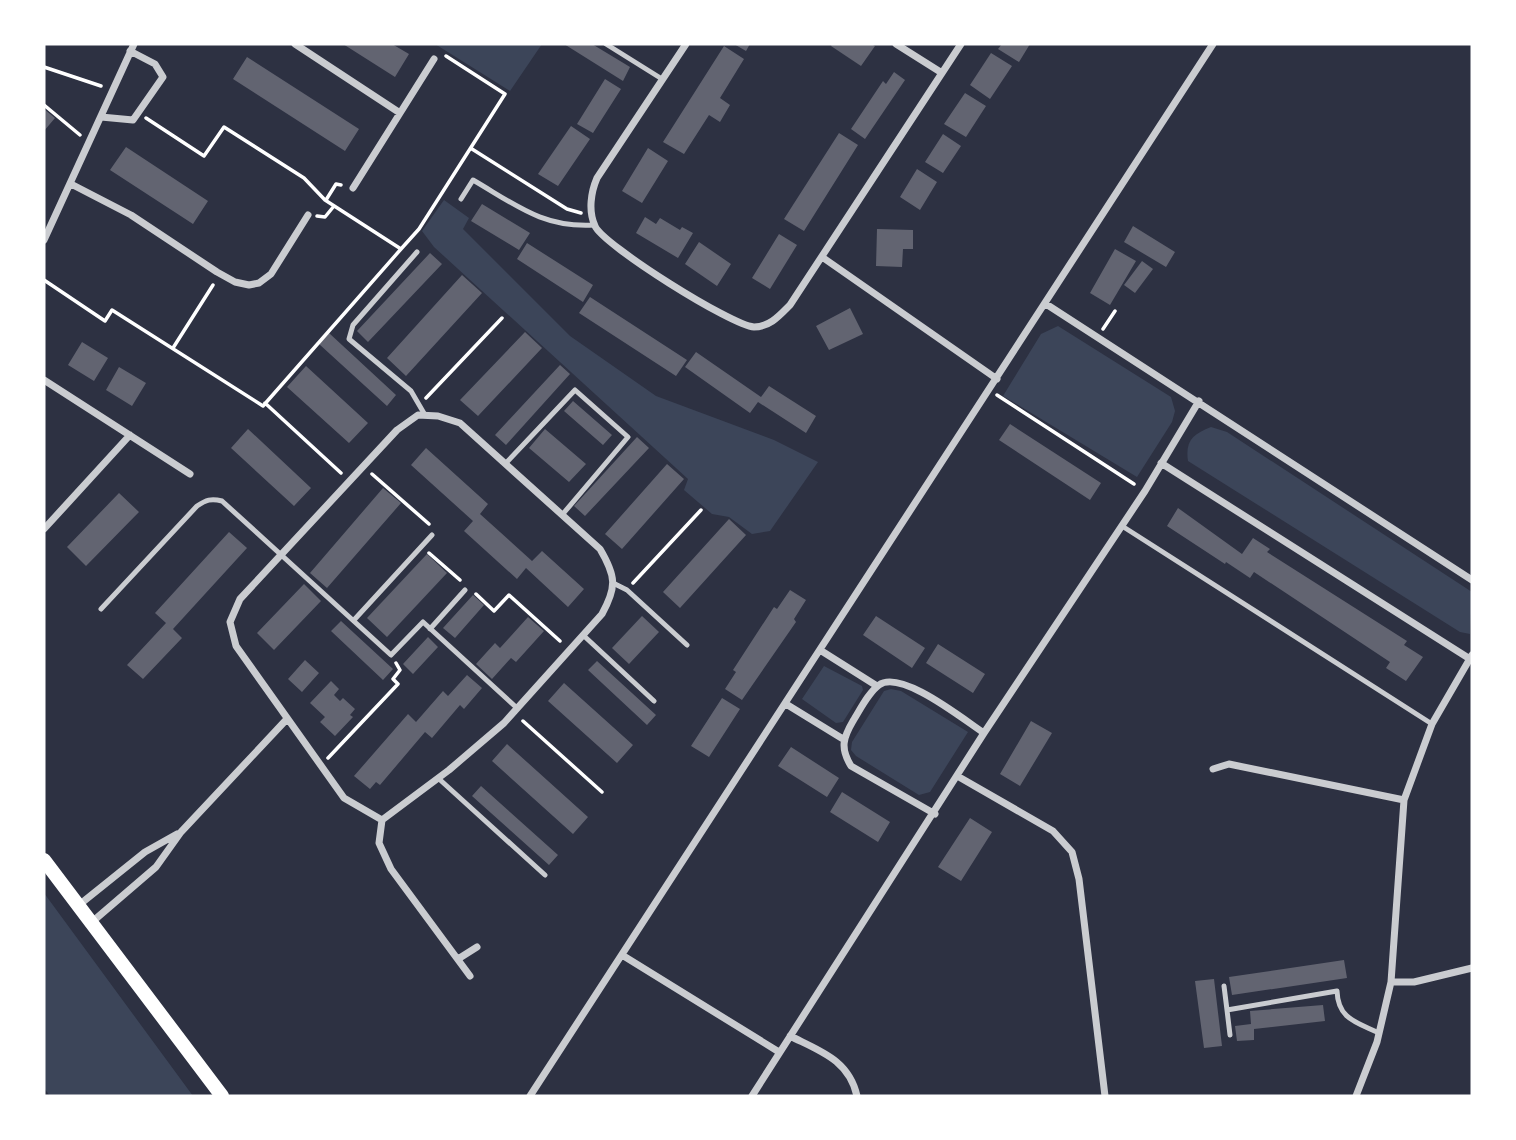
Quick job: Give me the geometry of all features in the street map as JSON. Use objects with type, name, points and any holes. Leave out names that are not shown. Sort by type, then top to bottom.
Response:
[{"type":"main road","points":[[44,860],[222,1096]]},
{"type":"street","points":[[295,44],[400,113]]},
{"type":"street","points":[[686,44],[597,178],[591,193],[594,225],[605,239],[621,251],[722,314],[754,327],[777,319],[822,257],[961,44]]},
{"type":"street","points":[[896,44],[942,73]]},
{"type":"street","points":[[530,1096],[1213,44]]},
{"type":"street","points":[[44,240],[132,48],[155,64],[163,76],[133,120],[101,117]]},
{"type":"street","points":[[353,188],[437,55]]},
{"type":"street","points":[[71,184],[120,208],[239,284],[259,283],[271,274],[308,215]]},
{"type":"street","points":[[822,257],[997,379]]},
{"type":"street","points":[[1046,304],[1472,580]]},
{"type":"street","points":[[44,380],[190,474]]},
{"type":"street","points":[[752,1096],[959,777],[984,733],[1145,491],[1199,401]]},
{"type":"street","points":[[382,820],[344,798],[286,720],[236,646],[230,622],[240,599],[397,430],[418,415],[438,415],[460,423],[506,463],[600,549],[613,571],[612,596],[602,614],[515,710],[438,778],[382,820],[379,843],[391,869],[470,976]]},
{"type":"street","points":[[44,528],[130,435]]},
{"type":"street","points":[[1161,463],[1471,657],[1432,724],[1404,800],[1391,982],[1379,1033],[1356,1096]]},
{"type":"street","points":[[820,650],[877,686]]},
{"type":"street","points":[[935,814],[851,766],[843,754],[843,739],[877,686],[888,681],[910,687],[984,733]]},
{"type":"street","points":[[786,704],[843,739]]},
{"type":"street","points":[[92,922],[156,867],[181,832],[286,720]]},
{"type":"street","points":[[1213,769],[1229,764],[1404,800]]},
{"type":"street","points":[[959,777],[1053,831],[1072,852],[1079,879],[1105,1096]]},
{"type":"street","points":[[79,905],[145,852],[181,832]]},
{"type":"street","points":[[458,959],[477,947]]},
{"type":"street","points":[[622,955],[779,1052]]},
{"type":"street","points":[[1391,982],[1414,982],[1472,968]]},
{"type":"street","points":[[790,1036],[845,1067],[857,1096]]},
{"type":"lane","points":[[606,44],[662,79]]},
{"type":"lane","points":[[461,199],[473,180],[537,219],[572,227],[594,225]]},
{"type":"lane","points":[[417,252],[353,325],[349,339],[401,382],[425,415]]},
{"type":"lane","points":[[506,463],[575,390],[628,437],[562,515]]},
{"type":"lane","points":[[101,609],[182,522],[207,500],[222,501],[391,655],[423,622],[515,710]]},
{"type":"lane","points":[[1122,526],[1432,724]]},
{"type":"lane","points":[[354,620],[432,536]]},
{"type":"lane","points":[[613,583],[627,590],[687,645]]},
{"type":"lane","points":[[430,629],[466,590]]},
{"type":"lane","points":[[583,635],[654,701]]},
{"type":"lane","points":[[438,778],[545,875]]},
{"type":"lane","points":[[1224,986],[1230,1035]]},
{"type":"lane","points":[[1227,1010],[1337,991],[1337,1006],[1342,1015],[1379,1033]]},
{"type":"path","points":[[44,280],[105,321],[112,310],[263,406],[419,229],[505,94],[437,55]]},
{"type":"path","points":[[44,67],[112,90]]},
{"type":"path","points":[[44,105],[89,143]]},
{"type":"path","points":[[138,113],[204,156],[225,127],[304,178],[325,200],[401,249]]},
{"type":"path","points":[[472,149],[567,209],[593,216]]},
{"type":"path","points":[[325,200],[336,184],[353,188]]},
{"type":"path","points":[[308,215],[325,217],[334,206]]},
{"type":"path","points":[[173,348],[220,274]]},
{"type":"path","points":[[1098,337],[1115,311]]},
{"type":"path","points":[[420,405],[502,318]]},
{"type":"path","points":[[989,390],[1145,491]]},
{"type":"path","points":[[265,403],[349,481]]},
{"type":"path","points":[[364,466],[432,527],[432,536]]},
{"type":"path","points":[[627,590],[701,510]]},
{"type":"path","points":[[422,547],[495,611],[509,596],[570,650]]},
{"type":"path","points":[[320,766],[398,684],[393,679],[400,670],[391,655]]},
{"type":"path","points":[[515,710],[602,792]]},
{"type":"shaded area","points":[[435,44],[542,44],[510,91]]},
{"type":"shaded area","points":[[444,200],[469,218],[463,229],[570,336],[656,396],[774,440],[818,462],[770,531],[752,534],[729,517],[712,514],[684,490],[688,479],[434,247],[422,231]]},
{"type":"shaded area","points":[[1058,326],[1171,397],[1175,411],[1172,422],[1137,477],[1003,396],[1041,334]]},
{"type":"shaded area","points":[[1211,427],[1227,432],[1472,592],[1470,634],[1460,632],[1188,461],[1189,443],[1199,432]]},
{"type":"shaded area","points":[[824,666],[862,686],[863,690],[843,722],[836,723],[802,699]]},
{"type":"shaded area","points":[[884,691],[901,691],[968,732],[930,792],[919,795],[856,756],[851,750],[852,742]]},
{"type":"shaded area","points":[[44,893],[193,1096],[50,1096],[44,1088]]},
{"type":"building","points":[[343,44],[392,44],[409,54],[395,77]]},
{"type":"building","points":[[564,44],[592,44],[630,67],[623,81]]},
{"type":"building","points":[[734,44],[750,44],[746,51]]},
{"type":"building","points":[[1002,44],[1030,44],[1019,62],[998,49]]},
{"type":"building","points":[[724,46],[744,59],[720,98],[730,105],[720,122],[709,115],[684,154],[663,142]]},
{"type":"building","points":[[831,46],[875,46],[861,66]]},
{"type":"building","points":[[991,53],[1012,66],[990,99],[970,85]]},
{"type":"building","points":[[247,57],[359,129],[345,151],[233,79]]},
{"type":"building","points":[[894,72],[905,80],[865,139],[851,129],[883,81],[886,84]]},
{"type":"building","points":[[605,79],[621,89],[593,133],[577,124]]},
{"type":"building","points":[[965,93],[986,106],[966,137],[944,124]]},
{"type":"building","points":[[44,109],[55,118],[44,131]]},
{"type":"building","points":[[571,126],[590,139],[558,186],[538,174]]},
{"type":"building","points":[[839,133],[858,145],[804,231],[784,219]]},
{"type":"building","points":[[943,134],[961,146],[943,173],[925,162]]},
{"type":"building","points":[[126,147],[208,201],[193,224],[110,170]]},
{"type":"building","points":[[648,148],[668,161],[642,203],[622,191]]},
{"type":"building","points":[[917,169],[937,182],[920,210],[900,197]]},
{"type":"building","points":[[482,204],[530,233],[519,250],[471,221]]},
{"type":"building","points":[[645,217],[656,224],[660,218],[680,230],[682,227],[693,233],[678,258],[636,233]]},
{"type":"building","points":[[1133,226],[1175,252],[1166,267],[1124,242]]},
{"type":"building","points":[[877,229],[913,230],[913,249],[903,249],[902,267],[876,266]]},
{"type":"building","points":[[779,234],[797,245],[770,289],[752,278]]},
{"type":"building","points":[[699,242],[731,264],[717,286],[685,264]]},
{"type":"building","points":[[527,243],[593,285],[583,302],[517,259]]},
{"type":"building","points":[[1115,249],[1136,261],[1110,305],[1090,293]]},
{"type":"building","points":[[430,253],[442,264],[368,342],[357,331]]},
{"type":"building","points":[[1142,261],[1153,269],[1135,293],[1124,285]]},
{"type":"building","points":[[462,275],[482,293],[406,376],[387,358]]},
{"type":"building","points":[[590,297],[687,360],[676,376],[579,313]]},
{"type":"building","points":[[850,308],[863,334],[829,350],[816,326]]},
{"type":"building","points":[[525,332],[542,348],[478,416],[460,400]]},
{"type":"building","points":[[329,333],[396,395],[387,406],[319,344]]},
{"type":"building","points":[[82,342],[108,358],[94,381],[68,365]]},
{"type":"building","points":[[696,352],[761,397],[769,386],[816,416],[806,433],[758,402],[750,413],[685,367]]},
{"type":"building","points":[[560,365],[570,374],[506,445],[495,435]]},
{"type":"building","points":[[306,366],[368,423],[349,443],[287,387]]},
{"type":"building","points":[[119,367],[146,383],[132,406],[106,390]]},
{"type":"building","points":[[573,401],[612,435],[603,445],[564,411]]},
{"type":"building","points":[[1010,424],[1101,483],[1090,500],[999,440]]},
{"type":"building","points":[[248,429],[311,488],[294,506],[231,448]]},
{"type":"building","points":[[545,429],[586,464],[569,482],[529,448]]},
{"type":"building","points":[[637,437],[649,448],[585,516],[574,506]]},
{"type":"building","points":[[426,448],[488,504],[480,514],[532,561],[542,551],[584,589],[568,607],[526,568],[517,579],[464,531],[473,521],[411,465]]},
{"type":"building","points":[[667,464],[684,479],[622,549],[605,534]]},
{"type":"building","points":[[383,488],[401,503],[327,588],[310,573]]},
{"type":"building","points":[[119,493],[139,512],[86,566],[67,547]]},
{"type":"building","points":[[1178,508],[1242,554],[1253,538],[1270,549],[1267,552],[1407,641],[1404,645],[1423,657],[1406,681],[1386,668],[1390,662],[1254,572],[1250,578],[1167,526]]},
{"type":"building","points":[[729,519],[746,535],[680,608],[663,592]]},
{"type":"building","points":[[229,532],[247,548],[173,629],[182,638],[143,679],[127,665],[166,623],[155,613]]},
{"type":"building","points":[[427,554],[447,573],[387,637],[367,618]]},
{"type":"building","points":[[304,584],[321,601],[274,650],[257,633]]},
{"type":"building","points":[[790,590],[806,600],[794,619],[796,622],[742,700],[725,689],[736,672],[733,670],[774,607],[777,609]]},
{"type":"building","points":[[473,595],[484,605],[455,638],[443,628]]},
{"type":"building","points":[[642,616],[659,632],[629,664],[612,648]]},
{"type":"building","points":[[876,616],[925,648],[912,668],[863,635]]},
{"type":"building","points":[[528,617],[544,631],[516,662],[511,658],[492,679],[476,664],[495,643],[500,648]]},
{"type":"building","points":[[341,621],[393,669],[383,680],[331,631]]},
{"type":"building","points":[[428,637],[438,647],[413,674],[403,664]]},
{"type":"building","points":[[938,644],[985,674],[973,693],[926,663]]},
{"type":"building","points":[[305,660],[319,673],[302,692],[288,679]]},
{"type":"building","points":[[597,661],[656,715],[647,725],[588,670]]},
{"type":"building","points":[[467,675],[482,688],[464,709],[460,705],[432,738],[425,732],[380,785],[376,782],[370,789],[354,776],[408,714],[416,722],[443,691],[448,696]]},
{"type":"building","points":[[331,681],[339,689],[334,695],[340,701],[343,698],[355,709],[350,715],[353,717],[335,736],[320,722],[325,717],[310,703]]},
{"type":"building","points":[[564,683],[633,745],[617,763],[548,701]]},
{"type":"building","points":[[722,698],[740,709],[709,757],[691,746]]},
{"type":"building","points":[[1031,721],[1052,733],[1020,786],[1000,774]]},
{"type":"building","points":[[507,744],[588,817],[573,834],[492,761]]},
{"type":"building","points":[[791,747],[839,778],[827,797],[778,766]]},
{"type":"building","points":[[481,786],[558,855],[549,865],[472,796]]},
{"type":"building","points":[[842,792],[890,822],[878,842],[830,812]]},
{"type":"building","points":[[970,818],[992,832],[961,881],[938,867]]},
{"type":"building","points":[[1344,960],[1347,978],[1232,995],[1229,977]]},
{"type":"building","points":[[1214,979],[1222,1046],[1204,1048],[1195,981]]},
{"type":"building","points":[[1323,1005],[1325,1021],[1254,1029],[1254,1040],[1237,1041],[1235,1026],[1251,1024],[1250,1011]]}]
